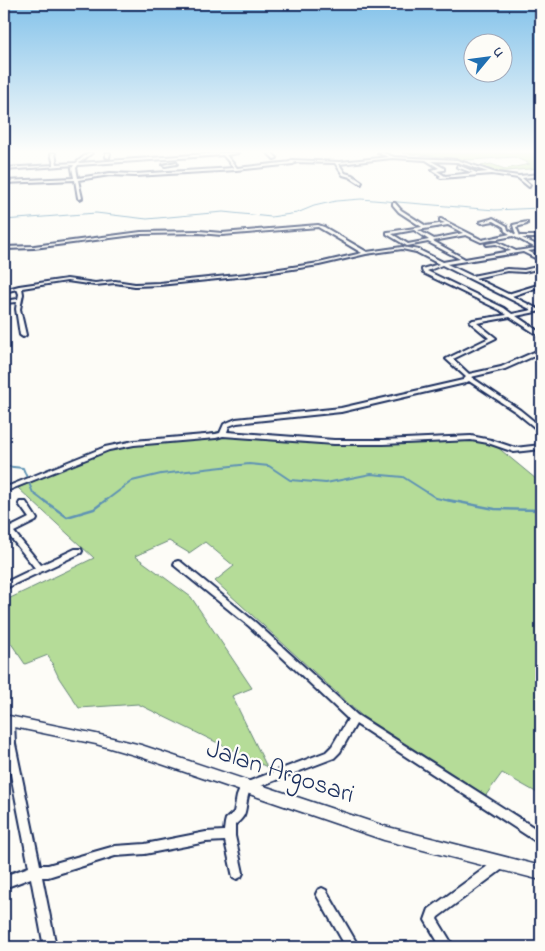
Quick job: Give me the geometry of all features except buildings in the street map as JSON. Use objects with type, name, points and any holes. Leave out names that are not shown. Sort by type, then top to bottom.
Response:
[{"type":"street","points":[[394,204],[400,211],[425,227]]},
{"type":"street","points":[[441,220],[487,244],[497,243],[516,252]]},
{"type":"street","points":[[482,222],[494,220],[506,227],[506,230],[513,235],[541,248]]},
{"type":"street","points":[[526,223],[514,226],[519,237],[541,237]]},
{"type":"street","points":[[449,224],[388,233],[407,247],[431,256],[470,278],[539,310]]},
{"type":"street","points":[[490,226],[502,225]]},
{"type":"street","points":[[4,248],[34,247],[141,233],[200,232],[222,234],[314,226],[323,228],[366,253]]},
{"type":"street","points":[[414,229],[464,260]]},
{"type":"street","points":[[497,231],[506,230]]},
{"type":"street","points":[[4,291],[67,280],[95,284],[115,282],[135,285],[247,275],[319,264],[465,234]]},
{"type":"street","points":[[480,241],[513,235]]},
{"type":"street","points":[[541,248],[445,263],[424,270],[465,293],[511,314],[541,335]]},
{"type":"street","points":[[523,251],[541,260]]},
{"type":"street","points":[[431,256],[449,252]]},
{"type":"street","points":[[470,278],[507,270],[524,271],[541,267]]},
{"type":"street","points":[[508,296],[541,285]]},
{"type":"street","points":[[19,287],[21,294],[18,309],[23,335]]},
{"type":"street","points":[[4,302],[19,300]]},
{"type":"street","points":[[539,310],[473,322],[493,338],[449,359],[469,377],[518,411],[541,430]]},
{"type":"street","points":[[223,434],[226,425],[236,421],[341,410],[465,381],[469,377],[503,368],[541,351]]},
{"type":"street","points":[[4,490],[93,453],[119,445],[197,439],[223,434],[334,442],[471,438],[489,441],[514,450],[541,447]]},
{"type":"street","points":[[23,504],[34,519],[6,528],[40,569]]},
{"type":"street","points":[[5,584],[78,551]]},
{"type":"street","points":[[178,564],[252,624],[354,718],[541,838]]},
{"type":"street","points":[[237,873],[229,836],[230,824],[239,814],[242,796],[246,787],[330,755],[336,749],[354,718]]},
{"type":"street","points":[[6,720],[50,947]]},
{"type":"street","name":"Jalan Argosari","points":[[6,720],[133,748],[384,833],[541,873]]},
{"type":"street","points":[[4,882],[34,870],[48,871],[116,851],[145,849],[206,837],[229,836]]},
{"type":"street","points":[[448,947],[431,920],[431,915],[500,864]]},
{"type":"street","points":[[322,894],[353,947]]},
{"type":"green space","points":[[225,430],[271,437],[334,441],[472,440],[496,446],[536,479],[541,479],[541,795],[502,773],[486,795],[362,716],[215,581],[234,566],[205,542],[189,553],[169,541],[135,556],[191,597],[252,688],[232,696],[267,767],[138,704],[79,708],[59,678],[48,655],[25,664],[4,633],[4,601],[94,558],[18,488],[122,443],[199,436]]},
{"type":"waterway","points":[[4,220],[96,213],[147,219],[223,212],[271,217],[297,213],[314,206],[336,201],[361,199],[495,210],[541,208]]},
{"type":"waterway","points":[[104,502],[132,481],[161,474],[249,464],[269,466],[290,480],[326,483],[371,474],[403,477],[436,498],[455,502]]},
{"type":"waterway","points":[[4,466],[23,468],[33,493],[45,502]]},
{"type":"waterway","points":[[43,500],[67,517],[94,509],[106,500]]},
{"type":"waterway","points":[[448,500],[495,509],[541,510]]}]
